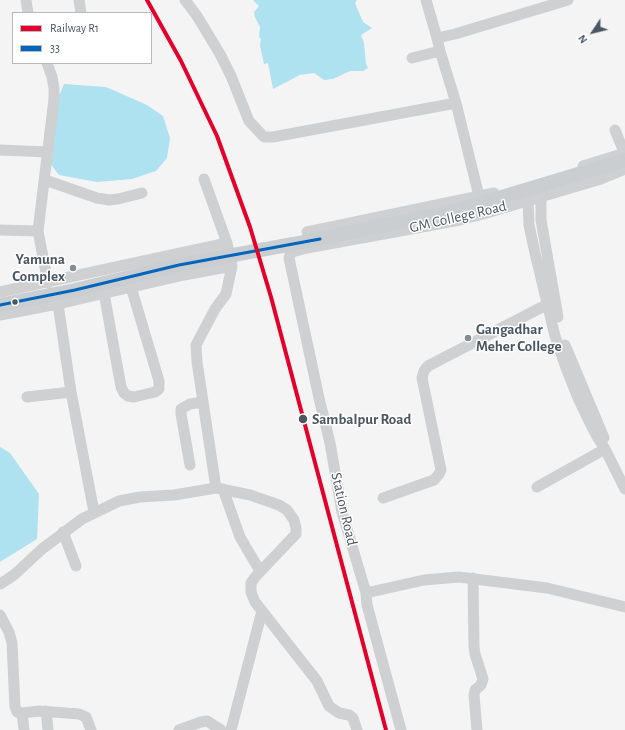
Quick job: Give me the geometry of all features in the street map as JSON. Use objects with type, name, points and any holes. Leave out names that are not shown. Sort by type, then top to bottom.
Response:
[{"type":"main road","points":[[0,305],[75,290],[179,265],[293,244],[455,211],[625,155]]},
{"type":"street","points":[[26,0],[28,12]]},
{"type":"street","points":[[80,0],[81,12]]},
{"type":"street","points":[[185,0],[197,16],[220,54],[231,76],[249,121],[264,137],[273,137],[456,103]]},
{"type":"street","points":[[426,0],[456,103],[479,196]]},
{"type":"street","points":[[437,38],[568,0]]},
{"type":"street","points":[[412,58],[440,51]]},
{"type":"street","points":[[47,64],[54,88],[45,180],[38,231],[48,282]]},
{"type":"street","points":[[307,232],[514,188],[625,155],[615,130]]},
{"type":"street","points":[[0,150],[48,152]]},
{"type":"street","name":"GM College Road","points":[[290,255],[292,252],[307,248],[460,220],[601,179],[625,169]]},
{"type":"street","points":[[204,179],[227,243],[232,266],[226,294],[215,309],[196,345],[196,362],[219,488],[240,537],[260,571]]},
{"type":"street","points":[[45,180],[97,198],[109,200],[142,193]]},
{"type":"street","points":[[541,196],[541,220],[560,328],[566,348],[602,430],[605,449]]},
{"type":"street","points":[[528,200],[529,225],[555,336],[578,398],[592,428],[605,449],[625,489]]},
{"type":"street","points":[[0,230],[38,231]]},
{"type":"street","points":[[0,292],[227,243]]},
{"type":"street","name":"Station Road","points":[[290,255],[289,258],[330,443],[342,512],[366,593],[367,605],[401,730]]},
{"type":"street","points":[[0,315],[104,294],[131,286],[232,266]]},
{"type":"street","points":[[104,294],[121,386],[124,393],[128,396],[134,397],[155,392],[159,389],[158,381],[131,286]]},
{"type":"street","points":[[58,304],[71,392],[94,512]]},
{"type":"street","points":[[383,498],[434,480],[439,474],[440,470],[422,378],[424,371],[428,366],[548,304]]},
{"type":"street","points":[[27,397],[71,392]]},
{"type":"street","points":[[190,465],[181,414],[182,409],[190,404],[203,402]]},
{"type":"street","points":[[537,487],[605,449]]},
{"type":"street","points":[[0,584],[14,575],[32,558],[82,518],[109,504],[130,499],[174,495],[219,488],[280,505],[287,510],[294,520],[296,534],[260,571],[251,583],[251,592],[255,602],[322,688],[329,706],[339,713],[349,715],[353,718],[357,730]]},
{"type":"street","points":[[64,532],[76,566]]},
{"type":"street","points":[[366,593],[437,578],[459,577],[547,588],[625,607]]},
{"type":"street","points":[[473,578],[474,647],[483,680],[481,685],[475,690],[474,695],[477,730]]},
{"type":"street","points":[[231,730],[262,611]]},
{"type":"street","points":[[0,615],[9,632],[12,643],[15,707],[17,712],[46,711],[79,714],[86,717],[91,730]]},
{"type":"street","points":[[46,711],[48,730]]},
{"type":"street","points":[[22,713],[24,730]]},
{"type":"street","points":[[179,730],[207,721],[221,730]]},
{"type":"water","points":[[253,0],[357,0],[355,3],[363,22],[372,28],[361,35],[364,43],[366,64],[368,68],[363,71],[350,71],[333,79],[324,80],[314,73],[300,75],[273,89],[268,63],[264,64],[260,46],[261,39],[259,37],[260,27],[254,12],[259,6]]},
{"type":"water","points":[[64,84],[106,87],[147,105],[163,116],[170,138],[167,158],[156,171],[132,179],[97,182],[59,175],[50,163],[59,96]]},
{"type":"water","points":[[0,447],[10,453],[39,494],[37,539],[0,562]]},
{"type":"rail line","name":"R1","points":[[147,0],[181,61],[217,136],[250,227],[271,297],[386,730]]},
{"type":"transit line","name":"33","points":[[0,305],[75,290],[179,265],[320,239]]},
{"type":"place","name":"Yamuna Complex","points":[[73,268]]},
{"type":"place","name":"Gangadhar Meher College","points":[[468,338]]},
{"type":"place","name":"Sambalpur Road","points":[[303,419]]}]
